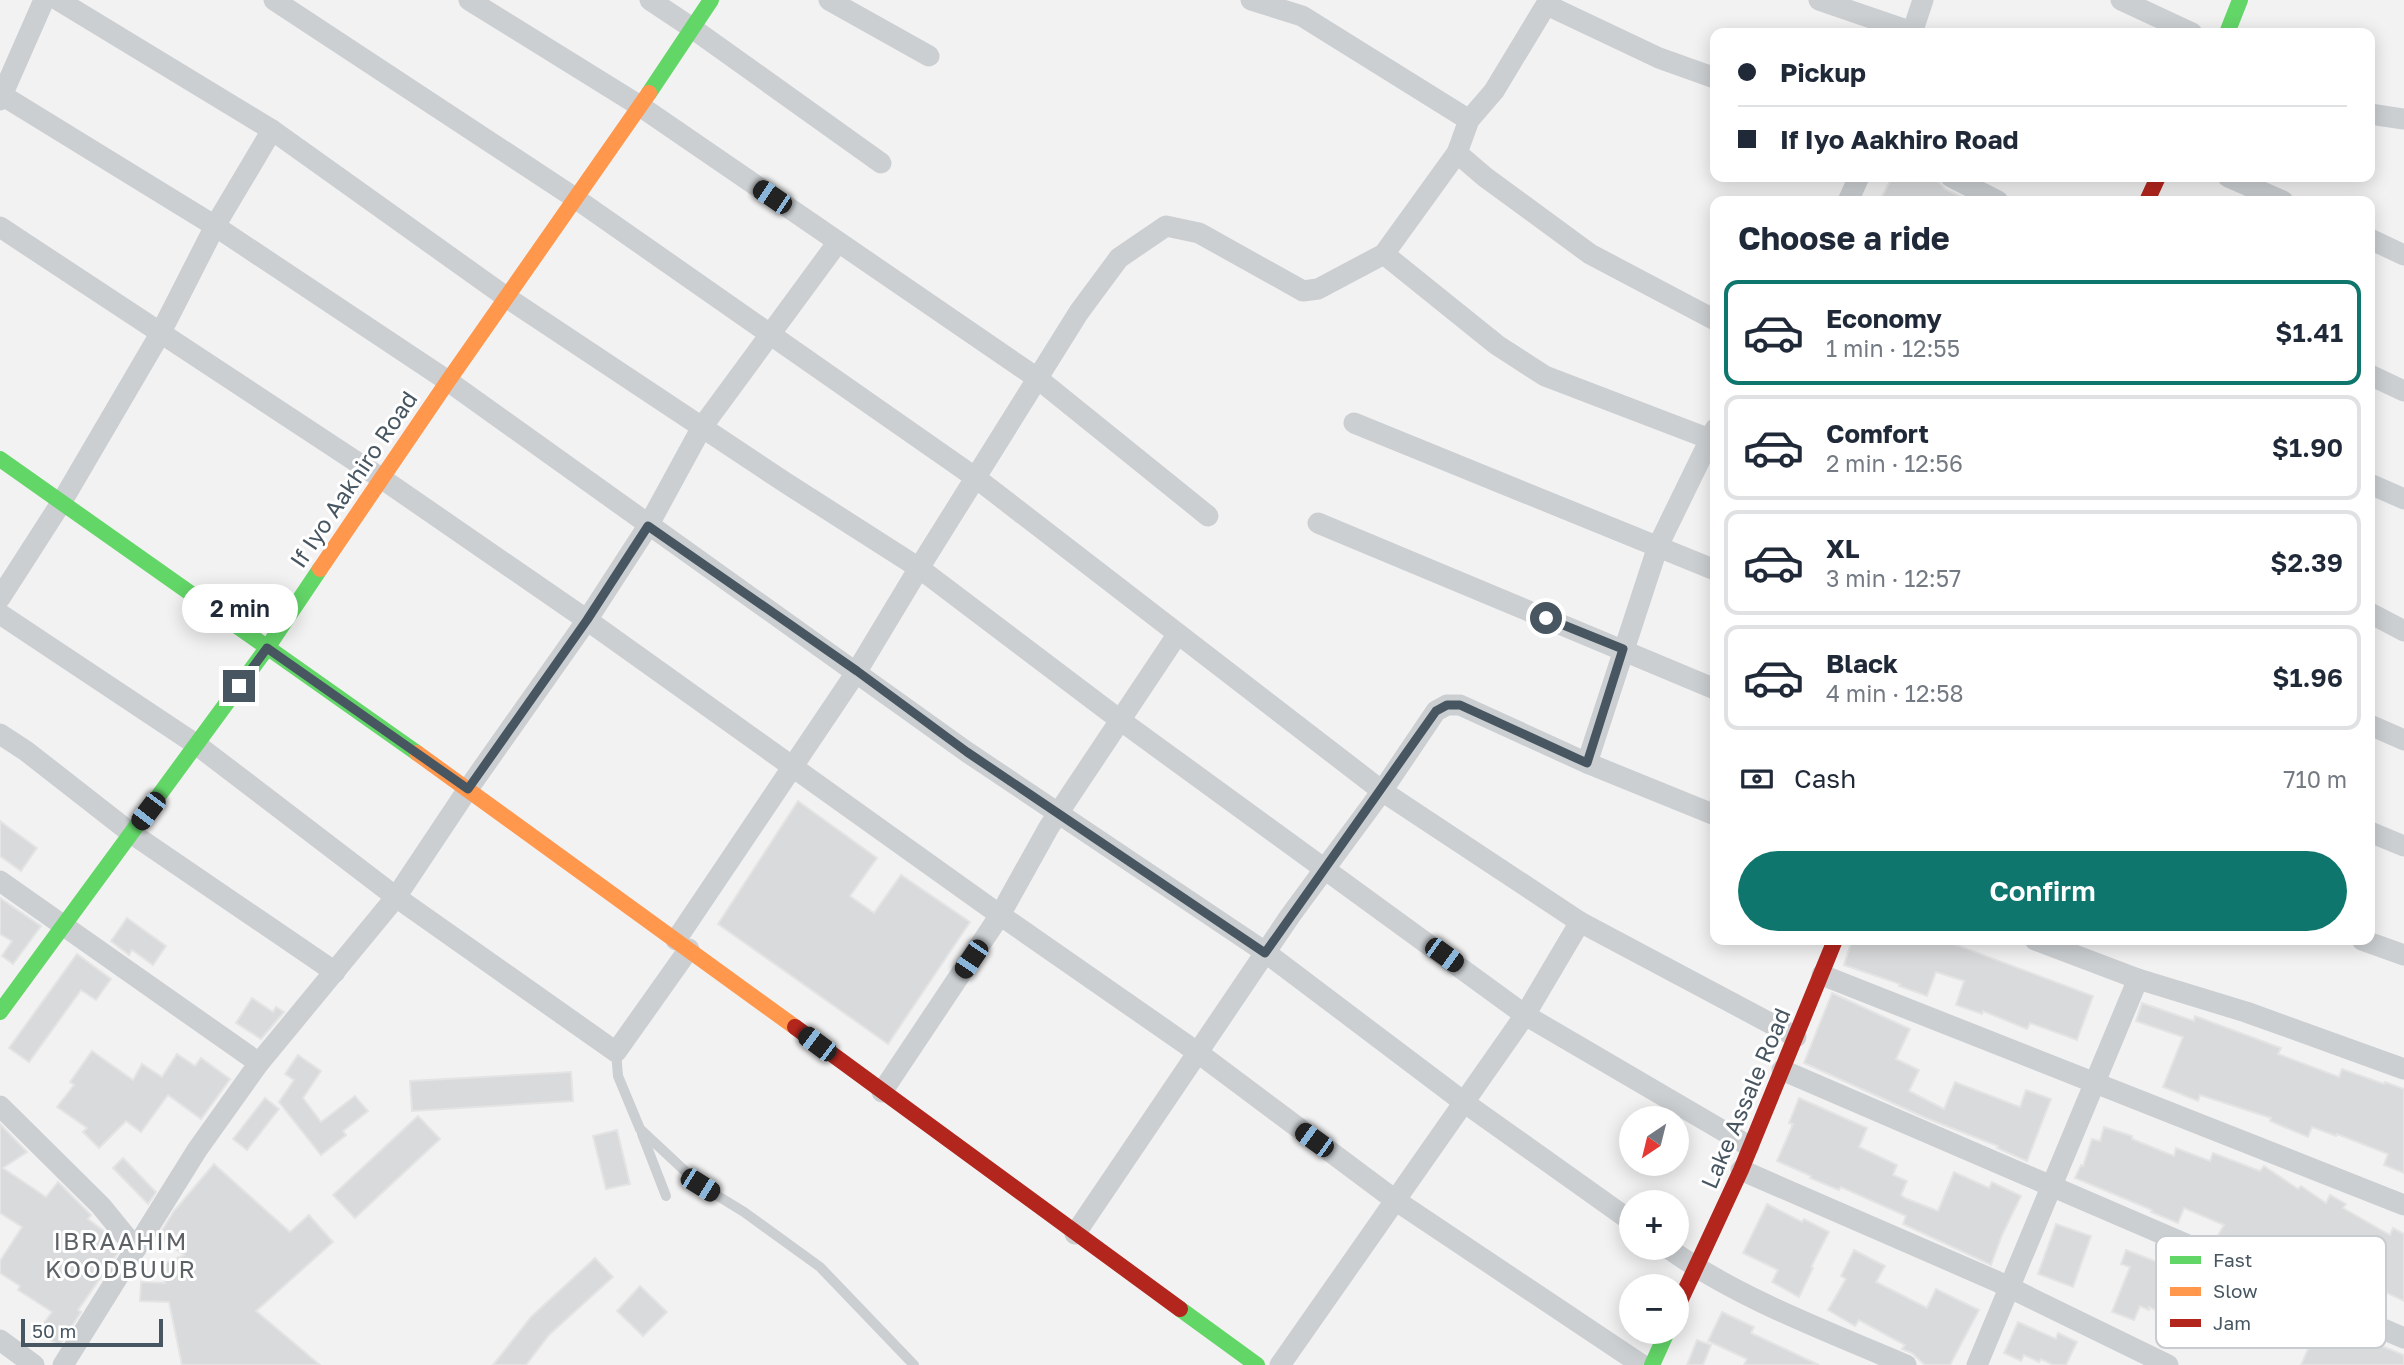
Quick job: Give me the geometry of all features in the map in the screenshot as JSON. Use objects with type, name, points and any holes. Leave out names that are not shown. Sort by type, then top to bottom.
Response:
[{"type":"street","points":[[44,0],[1,97],[215,226],[448,381],[967,752],[1265,953],[1465,1103],[1619,1212]]},
{"type":"street","points":[[58,0],[272,130],[506,297],[919,568],[1121,720],[1525,1015],[1749,1146]]},
{"type":"street","points":[[274,0],[575,198],[976,478],[1382,791],[1580,922],[1796,1037]]},
{"type":"street","points":[[469,0],[640,106],[1037,378],[1209,516]]},
{"type":"street","points":[[650,0],[692,27],[881,163]]},
{"type":"street","name":"If Iyo Aakhiro Road","points":[[0,1012],[267,648],[711,0]]},
{"type":"street","points":[[830,0],[929,56]]},
{"type":"street","points":[[1251,0],[1302,16],[1469,120]]},
{"type":"street","points":[[1819,0],[1899,28]]},
{"type":"street","points":[[1915,28],[1923,0]]},
{"type":"street","points":[[2121,0],[2181,28]]},
{"type":"street","points":[[2229,28],[2240,0]]},
{"type":"street","points":[[0,614],[197,745],[396,897],[616,1052],[794,766],[857,671],[1037,378],[1079,312],[1119,258],[1166,226],[1199,233],[1303,290],[1318,289],[1384,254],[1457,153],[1469,120],[1494,91],[1548,3],[1659,58],[1710,76]]},
{"type":"street","points":[[2375,115],[2404,119]]},
{"type":"street","points":[[0,598],[61,503],[160,334],[215,226],[272,130]]},
{"type":"street","points":[[1457,153],[1485,177],[1590,254],[1710,317]]},
{"type":"street","points":[[1961,182],[1988,196]]},
{"type":"street","points":[[2239,182],[2272,196]]},
{"type":"street","points":[[0,227],[381,478],[587,620],[1197,1052],[1395,1200],[1642,1365]]},
{"type":"street","points":[[2375,241],[2404,254]]},
{"type":"street","points":[[63,1365],[197,1150],[259,1063],[396,897],[587,620],[648,526],[702,427],[838,242]]},
{"type":"street","points":[[1384,254],[1497,345],[1545,376],[1710,435]]},
{"type":"street","points":[[2375,378],[2404,391]]},
{"type":"street","points":[[1354,422],[1710,568]]},
{"type":"street","points":[[1587,763],[1658,546],[1710,442]]},
{"type":"street","points":[[0,459],[468,789],[1257,1365]]},
{"type":"street","points":[[2375,486],[2404,499]]},
{"type":"street","points":[[1318,523],[1710,687]]},
{"type":"street","points":[[2375,616],[2404,631]]},
{"type":"street","points":[[882,1092],[1000,915],[1058,813],[1177,635]]},
{"type":"street","points":[[1075,1234],[1265,953],[1436,711],[1447,705],[1460,705],[1587,763],[1710,813]]},
{"type":"street","points":[[2375,727],[2404,740]]},
{"type":"street","points":[[0,734],[26,751],[131,833],[335,972]]},
{"type":"street","points":[[2375,834],[2404,846]]},
{"type":"street","points":[[0,881],[259,1063]]},
{"type":"street","points":[[1280,1365],[1525,1015],[1580,922]]},
{"type":"street","name":"Lake Assale Road","points":[[1689,1281],[1741,1170],[1833,945]]},
{"type":"street","points":[[2048,945],[2138,979],[2246,1012],[2404,1069]]},
{"type":"street","points":[[2375,945],[2404,955]]},
{"type":"street","points":[[1822,975],[2404,1205]]},
{"type":"street","points":[[1977,1365],[2138,979]]},
{"type":"street","points":[[1782,1070],[2169,1236]]},
{"type":"street","points":[[0,1106],[101,1206],[135,1250]]},
{"type":"street","points":[[1741,1170],[2010,1288],[2168,1365]]},
{"type":"street","points":[[1684,1260],[1695,1268],[1792,1315],[1906,1365]]},
{"type":"street","points":[[2386,1330],[2404,1338]]},
{"type":"street","points":[[0,1340],[34,1365]]},
{"type":"street","points":[[1652,1365],[1662,1344]]},
{"type":"lane","points":[[616,1052],[618,1076],[666,1196]]},
{"type":"lane","points":[[640,1129],[700,1185],[820,1267],[914,1365]]},
{"type":"building","points":[[1890,182],[1939,182],[1945,189],[1960,196],[1882,196]]},
{"type":"building","points":[[798,801],[877,858],[850,896],[874,913],[901,875],[970,922],[888,1044],[718,924]]},
{"type":"building","points":[[0,821],[37,848],[21,871],[0,856]]},
{"type":"building","points":[[0,898],[41,926],[13,964],[2,956],[12,941],[0,934]]},
{"type":"building","points":[[127,918],[166,946],[153,965],[132,950],[129,955],[111,941]]},
{"type":"building","points":[[1850,945],[1956,945],[2093,996],[2077,1040],[2030,1023],[2027,1029],[1983,1011],[1982,1014],[1956,1005],[1964,981],[1936,972],[1927,996],[1844,965]]},
{"type":"building","points":[[77,954],[111,979],[96,1000],[81,990],[29,1062],[9,1048]]},
{"type":"building","points":[[1832,993],[1910,1029],[1896,1059],[1919,1070],[1909,1091],[1944,1109],[1955,1082],[2020,1107],[2026,1090],[2051,1099],[2027,1161],[1804,1063]]},
{"type":"building","points":[[252,998],[273,1012],[276,1007],[284,1012],[261,1039],[236,1023]]},
{"type":"building","points":[[2142,1003],[2194,1021],[2195,1016],[2281,1048],[2278,1054],[2339,1077],[2342,1069],[2404,1089],[2404,1173],[2384,1165],[2388,1154],[2337,1134],[2336,1136],[2312,1127],[2308,1137],[2270,1121],[2271,1118],[2200,1095],[2198,1101],[2163,1087],[2183,1037],[2136,1021]]},
{"type":"building","points":[[92,1051],[133,1080],[142,1064],[162,1077],[177,1054],[195,1066],[201,1058],[230,1079],[201,1119],[168,1095],[141,1132],[126,1121],[99,1148],[83,1132],[87,1128],[57,1107],[74,1085],[70,1082]]},
{"type":"building","points":[[298,1055],[321,1071],[303,1098],[321,1122],[355,1096],[368,1111],[343,1131],[346,1135],[321,1155],[279,1102],[294,1080],[285,1074]]},
{"type":"building","points":[[571,1072],[573,1101],[412,1111],[410,1081]]},
{"type":"building","points":[[265,1098],[279,1109],[247,1150],[233,1139]]},
{"type":"building","points":[[1799,1098],[1867,1128],[1859,1147],[1897,1165],[1893,1175],[1907,1181],[1901,1195],[1905,1198],[1938,1211],[1954,1172],[1989,1188],[1992,1182],[2021,1196],[1991,1265],[1903,1224],[1906,1216],[1841,1187],[1839,1190],[1810,1178],[1811,1176],[1777,1161],[1793,1124],[1789,1123]]},
{"type":"building","points":[[418,1116],[440,1139],[355,1218],[333,1195]]},
{"type":"building","points":[[0,1124],[27,1152],[3,1168],[46,1197],[58,1182],[91,1215],[88,1219],[105,1232],[120,1250],[78,1310],[81,1312],[59,1346],[38,1331],[52,1312],[18,1290],[20,1286],[0,1273],[0,1261],[22,1227],[0,1213]]},
{"type":"building","points":[[2104,1127],[2132,1136],[2132,1139],[2174,1156],[2176,1148],[2210,1161],[2213,1153],[2260,1171],[2264,1166],[2298,1189],[2301,1186],[2326,1203],[2330,1195],[2346,1204],[2343,1208],[2390,1235],[2393,1228],[2404,1234],[2404,1301],[2386,1292],[2386,1236],[2218,1236],[2224,1225],[2184,1208],[2178,1223],[2075,1178],[2081,1165],[2083,1166],[2092,1139],[2100,1141]]},
{"type":"building","points":[[617,1130],[630,1184],[606,1189],[593,1136]]},
{"type":"building","points":[[123,1158],[156,1192],[148,1204],[113,1168]]},
{"type":"building","points":[[214,1164],[290,1232],[309,1215],[333,1242],[256,1311],[320,1365],[182,1365],[169,1302],[140,1301],[141,1282],[165,1283],[161,1265],[184,1255],[158,1237],[174,1211]]},
{"type":"building","points":[[1767,1204],[1829,1232],[1799,1297],[1772,1282],[1778,1270],[1743,1253]]},
{"type":"building","points":[[2056,1224],[2091,1236],[2073,1287],[2038,1274]]},
{"type":"building","points":[[1854,1250],[1885,1266],[1876,1282],[1927,1308],[1936,1289],[1979,1310],[1950,1365],[1925,1365],[1912,1353],[1902,1349],[1905,1345],[1859,1320],[1855,1326],[1828,1310],[1846,1279],[1841,1276]]},
{"type":"building","points":[[2126,1250],[2156,1261],[2156,1310],[2140,1306],[2134,1320],[2112,1312],[2130,1267],[2121,1264]]},
{"type":"building","points":[[595,1258],[613,1277],[549,1335],[526,1365],[493,1365],[531,1317]]},
{"type":"building","points":[[640,1286],[667,1312],[643,1336],[617,1311]]},
{"type":"building","points":[[1722,1312],[1754,1327],[1751,1333],[1819,1365],[1744,1365],[1747,1359],[1708,1341]]},
{"type":"building","points":[[2018,1322],[2056,1339],[2058,1333],[2077,1342],[2066,1365],[2053,1365],[2041,1359],[2039,1362],[2024,1355],[2021,1361],[2004,1353]]},
{"type":"building","points":[[1697,1340],[1711,1345],[1703,1365],[1687,1365]]},
{"type":"building","points":[[2309,1348],[2386,1348],[2404,1355],[2404,1365],[2301,1365]]},
{"type":"traffic: fast","points":[[649,93],[711,0]]},
{"type":"traffic: fast","points":[[2229,28],[2240,0]]},
{"type":"traffic: fast","points":[[0,459],[417,753]]},
{"type":"traffic: fast","points":[[0,1012],[267,648],[320,569]]},
{"type":"traffic: fast","points":[[1180,1309],[1257,1365]]},
{"type":"traffic: fast","points":[[1652,1365],[1662,1344]]},
{"type":"traffic: slow","points":[[320,569],[649,93]]},
{"type":"traffic: slow","points":[[417,753],[795,1027]]},
{"type":"traffic: jam","points":[[2149,196],[2156,182]]},
{"type":"traffic: jam","points":[[1689,1282],[1741,1170],[1833,945]]},
{"type":"traffic: jam","points":[[795,1027],[1180,1309]]},
{"type":"district","name":"IBRAAHIM KOODBUUR","points":[[121,1254]]},
{"type":"route","points":[[239,686],[267,648],[468,789],[587,620],[648,526],[857,671],[967,752],[1265,953],[1436,711],[1447,705],[1460,705],[1587,763],[1623,649],[1546,618]]}]
